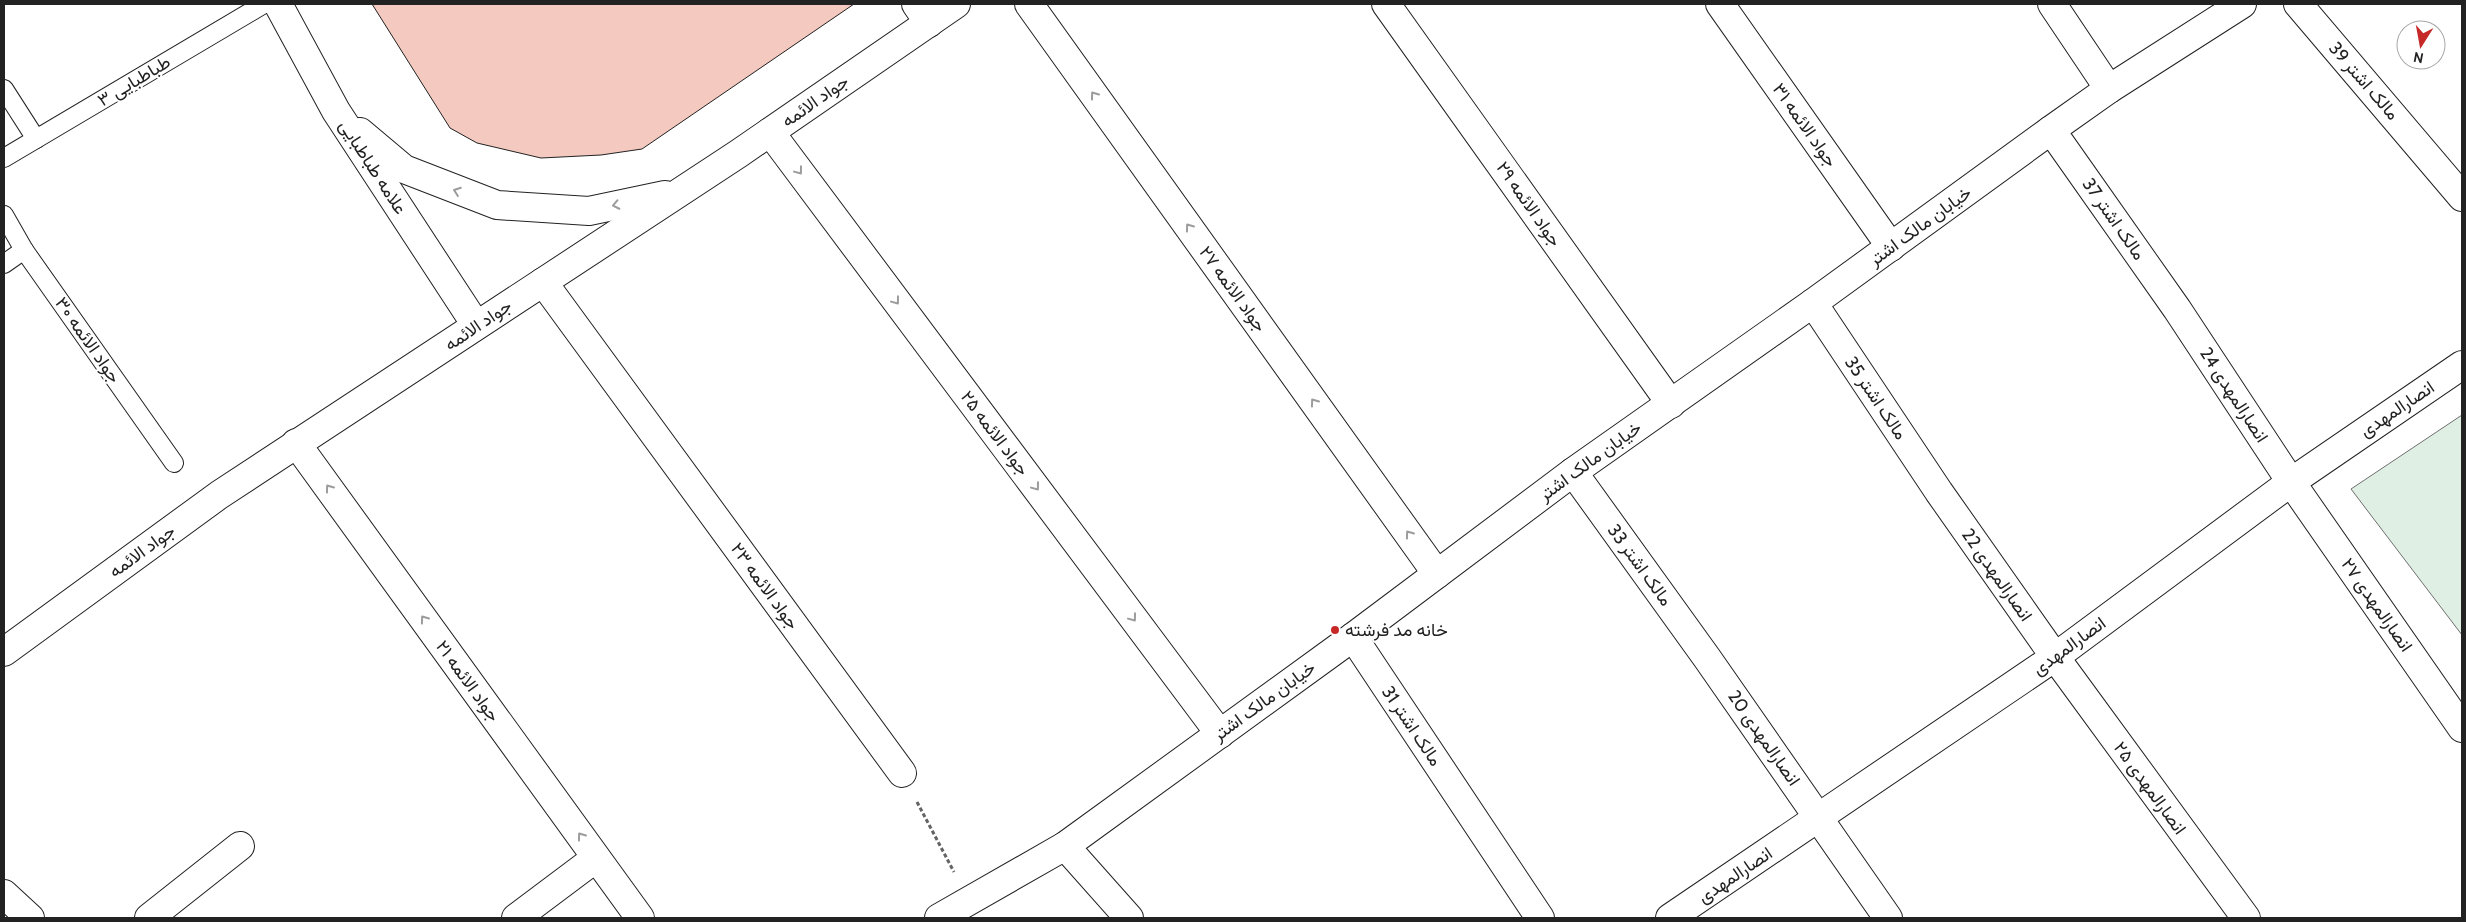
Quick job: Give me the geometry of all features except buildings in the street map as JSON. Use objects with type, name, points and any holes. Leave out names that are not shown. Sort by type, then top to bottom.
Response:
[{"type":"street","name":"علامه طباطبایی","points":[[278,4],[336,111],[476,325]]},
{"type":"street","name":"جواد الائمه","points":[[5,648],[200,508],[296,443],[398,379],[476,325],[770,132],[922,13],[956,4]]},
{"type":"street","name":"جواد الائمه ۲۷","points":[[1029,4],[1437,574]]},
{"type":"street","name":"جواد الائمه ۲۹","points":[[1386,4],[1671,404]]},
{"type":"street","name":"جواد الائمه ۳۱","points":[[1720,4],[1891,247]]},
{"type":"street","points":[[2052,4],[2109,89]]},
{"type":"street","name":"خیابان مالک اشتر","points":[[939,918],[1065,846],[1352,637],[1573,472],[1813,303],[2051,130],[2109,89],[2242,4]]},
{"type":"street","name":"مالک اشتر 39","points":[[2298,4],[2462,197]]},
{"type":"street","points":[[336,111],[404,169],[497,205],[589,211],[681,192]]},
{"type":"street","name":"مالک اشتر 37","points":[[2051,130],[2176,309]]},
{"type":"street","name":"جواد الائمه ۲۵","points":[[770,132],[1220,734]]},
{"type":"street","name":"جواد الائمه ۲۳","points":[[543,282],[902,773]]},
{"type":"street","name":"مالک اشتر 35","points":[[1813,303],[1939,492]]},
{"type":"street","name":"انصارالمهدی 24","points":[[2176,309],[2291,482]]},
{"type":"street","name":"انصارالمهدی","points":[[1670,918],[1820,818],[2054,657],[2291,482],[2462,365]]},
{"type":"street","name":"جواد الائمه ۲۱","points":[[296,443],[640,918]]},
{"type":"street","name":"مالک اشتر 33","points":[[1573,472],[1707,658]]},
{"type":"street","name":"انصارالمهدی ۲۷","points":[[2291,482],[2462,728]]},
{"type":"street","name":"انصارالمهدی 22","points":[[1939,492],[2054,657]]},
{"type":"street","name":"مالک اشتر 31","points":[[1352,637],[1540,918]]},
{"type":"street","name":"انصارالمهدی ۲۵","points":[[2054,657],[2246,918]]},
{"type":"street","name":"انصارالمهدی 20","points":[[1707,658],[1888,918]]},
{"type":"street","points":[[149,918],[240,846]]},
{"type":"street","points":[[1065,846],[1129,918]]},
{"type":"street","points":[[516,918],[596,858]]},
{"type":"street","points":[[4,894],[30,918]]},
{"type":"lane","name":"طباطبایی ۳","points":[[4,158],[264,4]]},
{"type":"lane","points":[[4,89],[36,139]]},
{"type":"lane","name":"جواد الائمه ۳۰","points":[[4,215],[24,250],[174,463]]},
{"type":"lane","points":[[4,264],[24,250]]},
{"type":"path","points":[[902,773],[969,901]]},
{"type":"green space","points":[[2462,415],[2462,635],[2351,489]]},
{"type":"place","name":"خانه مد فرشته","points":[[1335,630]]}]
